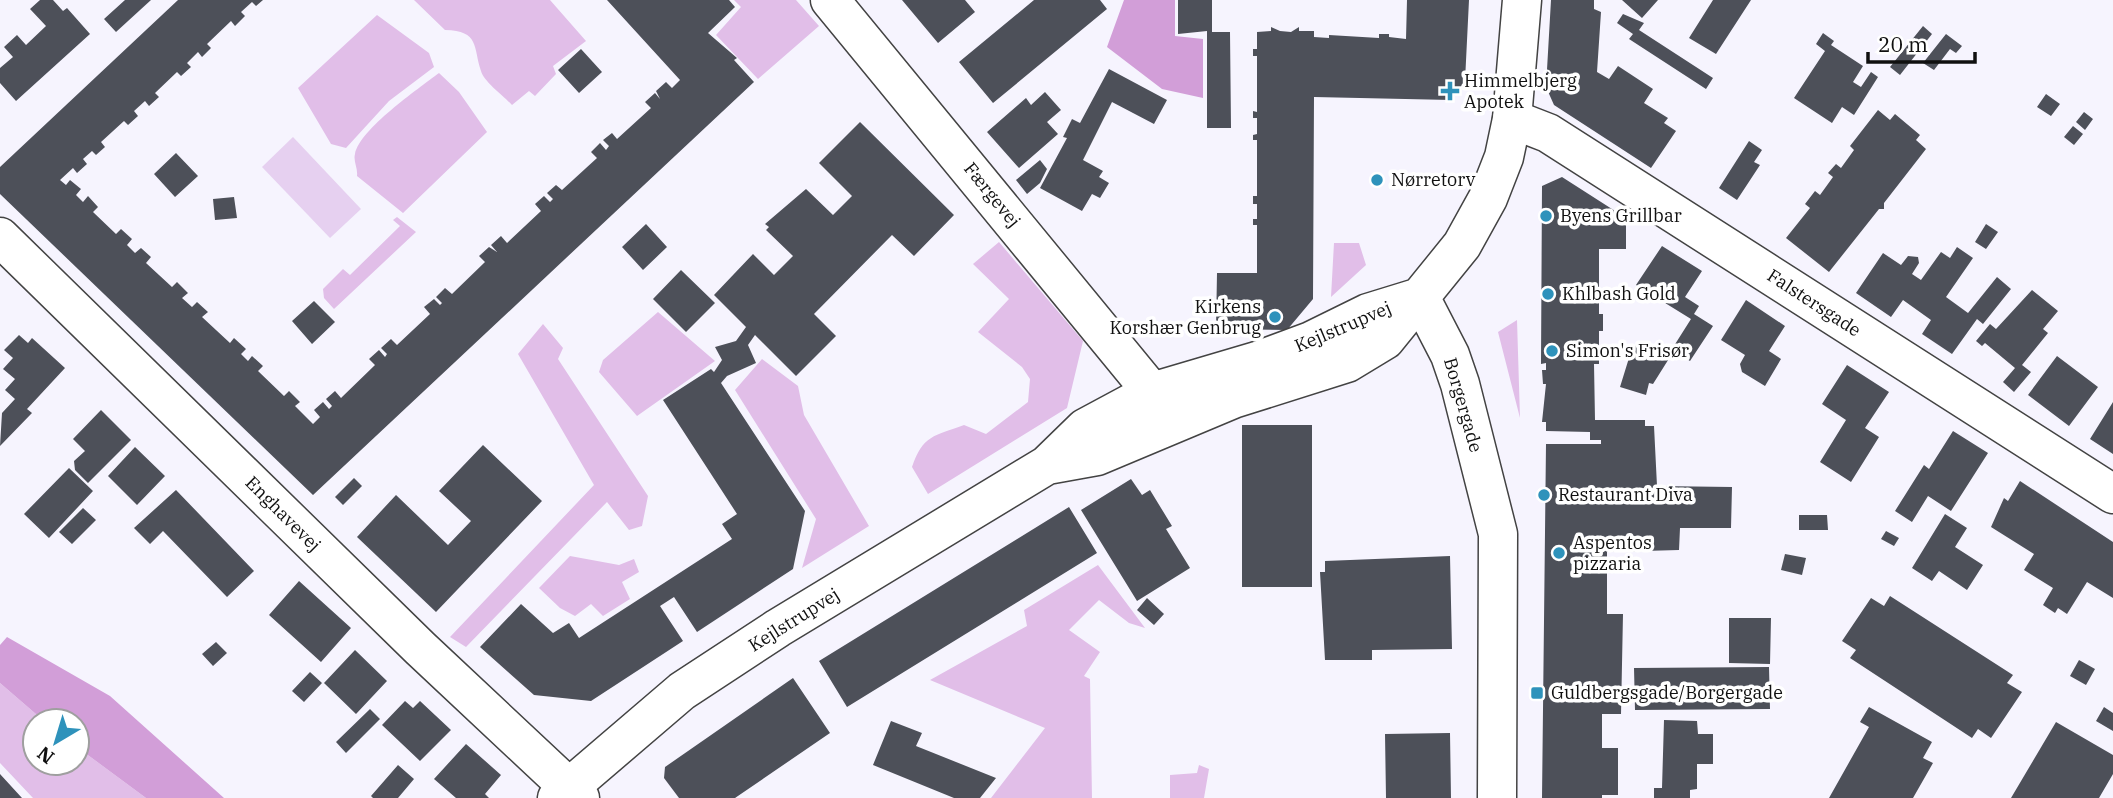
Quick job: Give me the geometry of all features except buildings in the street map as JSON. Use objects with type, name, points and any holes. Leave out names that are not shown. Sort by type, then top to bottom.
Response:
[{"type":"street","name":"Færgevej","points":[[830,0],[1152,392]]},
{"type":"street","points":[[1420,297],[1476,222],[1504,157],[1512,119],[1522,0]]},
{"type":"street","name":"Falstersgade","points":[[1512,119],[1548,133],[2113,494]]},
{"type":"street","name":"Enghavevej","points":[[0,237],[568,795]]},
{"type":"street","name":"Kejlstrupvej","points":[[568,795],[682,691],[778,628],[1047,465],[1085,428],[1152,392],[1257,361],[1311,341],[1368,313],[1420,297]]},
{"type":"street","name":"Kejlstrupvej","points":[[1047,465],[1097,456],[1233,399],[1347,363],[1385,340],[1420,297]]},
{"type":"street","name":"Borgergade","points":[[1420,297],[1450,355],[1460,384],[1498,534],[1497,798]]},
{"type":"shaded area","points":[[414,0],[550,0],[586,41],[553,66],[556,74],[535,96],[529,91],[512,105],[483,75],[470,37],[464,33],[445,30]]},
{"type":"shaded area","points":[[734,0],[796,0],[819,26],[758,79],[716,35],[741,7]]},
{"type":"shaded area","points":[[1124,0],[1175,0],[1175,36],[1203,39],[1203,98],[1162,89],[1107,47]]},
{"type":"shaded area","points":[[377,15],[429,53],[434,67],[389,101],[346,148],[331,144],[298,88]]},
{"type":"shaded area","points":[[439,73],[459,92],[487,132],[403,213],[357,176],[355,154],[359,144],[378,122]]},
{"type":"shaded area","points":[[293,137],[361,209],[330,238],[262,167]]},
{"type":"shaded area","points":[[397,217],[416,232],[334,309],[324,298],[323,289],[343,269],[350,275],[400,226],[393,220]]},
{"type":"shaded area","points":[[999,242],[1083,341],[1067,408],[928,494],[912,467],[925,443],[937,435],[964,425],[986,434],[1028,402],[1030,379],[1022,367],[978,332],[1009,299],[973,264]]},
{"type":"shaded area","points":[[1334,243],[1359,243],[1366,265],[1331,297]]},
{"type":"shaded area","points":[[658,312],[715,361],[637,416],[599,372],[603,360]]},
{"type":"shaded area","points":[[1517,320],[1520,418],[1498,332]]},
{"type":"shaded area","points":[[543,324],[563,348],[558,359],[648,496],[642,526],[629,530],[607,502],[466,647],[450,637],[594,485],[518,354]]},
{"type":"shaded area","points":[[762,359],[798,386],[804,415],[869,526],[802,568],[816,519],[735,390]]},
{"type":"shaded area","points":[[570,556],[619,565],[634,559],[639,572],[622,582],[630,599],[603,616],[591,604],[575,616],[560,608],[539,588]]},
{"type":"shaded area","points":[[1098,565],[1145,628],[1129,623],[1099,600],[1069,630],[1100,652],[1084,676],[1090,679],[1092,798],[991,798],[1045,728],[930,680],[1027,626],[1024,610]]},
{"type":"shaded area","points":[[7,637],[110,696],[224,798],[146,798],[91,757],[91,707],[28,707],[0,683],[0,645]]},
{"type":"shaded area","points":[[0,683],[28,707],[21,707],[21,777],[91,777],[91,757],[146,798],[33,798],[0,763]]},
{"type":"shaded area","points":[[1199,765],[1209,769],[1204,798],[1170,798],[1170,775],[1197,773]]},
{"type":"place","name":"Himmelbjerg Apotek","points":[[1450,91]]},
{"type":"place","name":"Nørretorv","points":[[1377,180]]},
{"type":"place","name":"Byens Grillbar","points":[[1546,216]]},
{"type":"place","name":"Khlbash Gold","points":[[1548,294]]},
{"type":"place","name":"Kirkens Korshær Genbrug","points":[[1275,317]]},
{"type":"place","name":"Simon's Frisør","points":[[1552,351]]},
{"type":"place","name":"Restaurant Diva","points":[[1544,495]]},
{"type":"place","name":"Aspentos pizzaria","points":[[1559,553]]},
{"type":"place","name":"Guldbergsgade/Borgergade","points":[[1537,693]]}]
